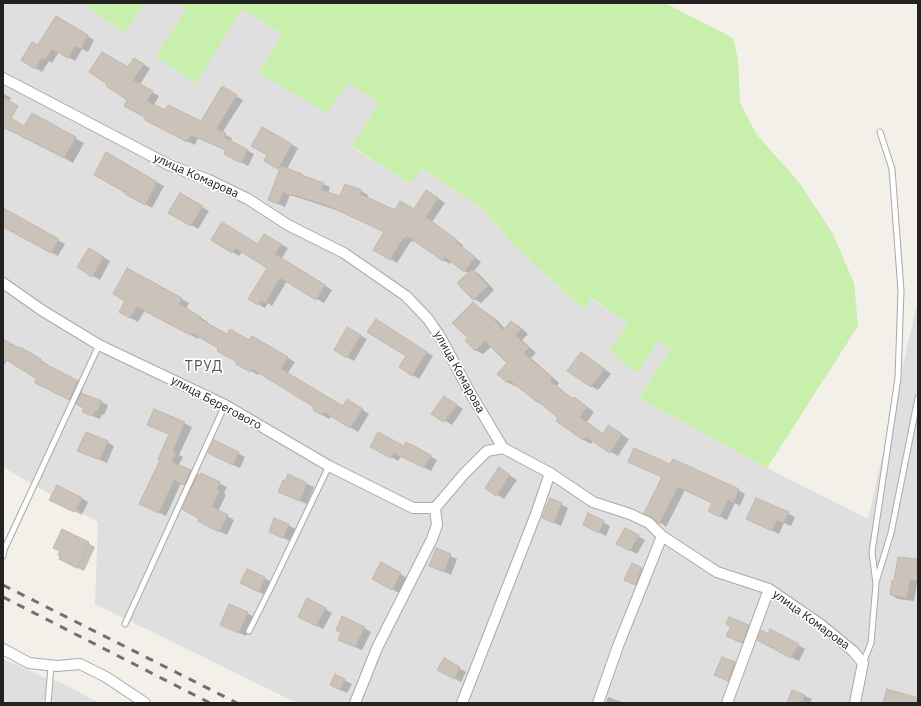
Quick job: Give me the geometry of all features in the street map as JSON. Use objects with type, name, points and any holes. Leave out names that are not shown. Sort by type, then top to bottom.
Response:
[{"type":"street","name":"улица Комарова","points":[[3,78],[169,165],[209,180],[248,199],[288,225],[344,253],[406,296],[428,319],[441,338],[468,389],[503,448],[550,473],[594,502],[630,514],[649,523],[662,536],[717,572],[769,589],[842,641],[863,663]]},
{"type":"street","name":"улица Берегового","points":[[3,283],[43,311],[99,346],[225,405],[329,466],[413,508],[435,508]]},
{"type":"street","points":[[355,703],[377,648],[432,540],[437,525],[435,508],[464,474],[487,451],[503,448]]},
{"type":"street","points":[[462,703],[536,514],[550,473]]},
{"type":"street","points":[[598,703],[618,646],[662,536]]},
{"type":"street","points":[[727,703],[769,589]]},
{"type":"street","points":[[3,649],[29,663],[51,666],[80,664],[106,677],[145,703]]},
{"type":"street","points":[[855,703],[863,663]]},
{"type":"lane","points":[[876,584],[872,552],[898,378],[901,291],[892,169],[880,132]]},
{"type":"lane","points":[[3,556],[99,346]]},
{"type":"lane","points":[[863,663],[871,643],[876,584],[891,533],[918,398]]},
{"type":"lane","points":[[125,624],[225,405]]},
{"type":"lane","points":[[249,631],[274,583],[329,466]]},
{"type":"lane","points":[[48,703],[51,666]]},
{"type":"shaded area","name":"ТРУД","points":[[3,3],[63,3],[66,5],[68,3],[83,3],[124,33],[145,3],[177,3],[188,9],[242,9],[282,34],[259,73],[349,83],[379,103],[352,147],[411,184],[422,168],[483,209],[515,246],[584,310],[590,298],[628,323],[637,373],[659,339],[671,350],[639,398],[767,468],[868,519],[916,308],[918,309],[918,703],[297,703],[95,604],[98,522],[3,467]]},
{"type":"shaded area","points":[[3,659],[46,678],[62,683],[100,703],[3,703]]},
{"type":"green space","points":[[83,3],[145,3],[124,33]]},
{"type":"green space","points":[[177,3],[665,3],[733,38],[738,60],[740,103],[757,135],[798,181],[833,234],[854,283],[858,326],[767,468],[639,398],[671,350],[659,340],[637,373],[610,351],[628,323],[591,298],[584,310],[515,246],[483,209],[422,168],[411,184],[352,146],[379,103],[349,83],[327,113],[259,73],[282,34],[242,9],[196,84],[156,56],[187,9]]},
{"type":"building","points":[[56,16],[88,35],[81,49],[75,46],[68,58],[52,49],[45,60],[42,58],[35,69],[21,60],[32,42],[38,45]]},
{"type":"building","points":[[102,52],[128,67],[134,58],[144,64],[133,80],[153,91],[147,101],[165,110],[168,105],[201,121],[222,86],[237,95],[216,129],[226,133],[224,137],[248,150],[241,163],[224,154],[226,150],[191,135],[187,142],[145,120],[146,118],[124,106],[127,100],[89,72]]},
{"type":"building","points":[[3,97],[18,106],[11,118],[24,126],[32,113],[76,137],[64,158],[5,128],[3,131]]},
{"type":"building","points":[[262,127],[292,144],[278,169],[264,161],[267,155],[251,146]]},
{"type":"building","points":[[106,152],[157,182],[145,205],[94,175]]},
{"type":"building","points":[[281,166],[324,183],[321,190],[340,196],[345,184],[362,190],[360,194],[395,210],[400,201],[414,209],[426,190],[438,198],[426,217],[457,240],[456,242],[475,257],[464,272],[445,257],[443,261],[407,236],[406,239],[403,238],[390,260],[373,250],[384,232],[329,206],[294,195],[293,196],[283,192],[278,204],[268,200]]},
{"type":"building","points":[[180,193],[203,206],[191,226],[168,213]]},
{"type":"building","points":[[3,208],[59,239],[51,253],[3,227]]},
{"type":"building","points":[[222,222],[258,244],[264,234],[281,244],[275,254],[325,285],[316,300],[280,278],[265,303],[261,300],[258,305],[248,299],[267,268],[235,248],[232,253],[211,240]]},
{"type":"building","points":[[89,248],[104,257],[92,277],[77,267]]},
{"type":"building","points":[[127,268],[182,298],[179,304],[201,317],[200,319],[227,334],[230,329],[249,340],[252,336],[288,357],[281,369],[343,406],[347,399],[363,409],[350,428],[324,412],[321,415],[313,410],[314,407],[252,369],[250,372],[236,364],[237,362],[217,351],[218,348],[192,333],[190,335],[137,307],[130,318],[119,312],[125,301],[113,294]]},
{"type":"building","points":[[472,269],[488,286],[473,300],[457,283]]},
{"type":"building","points":[[473,302],[489,316],[490,315],[503,330],[511,321],[521,330],[515,335],[529,348],[524,353],[552,378],[550,381],[572,399],[574,397],[587,407],[580,417],[603,434],[608,425],[622,434],[610,453],[586,437],[583,440],[556,421],[558,418],[538,401],[537,402],[509,380],[507,383],[497,374],[507,363],[485,341],[475,351],[465,340],[468,338],[452,323]]},
{"type":"building","points":[[376,319],[427,352],[412,376],[399,367],[406,356],[367,332]]},
{"type":"building","points":[[347,327],[361,335],[347,358],[334,350]]},
{"type":"building","points":[[3,339],[19,348],[20,347],[41,359],[40,361],[78,381],[69,400],[35,383],[37,379],[3,358]]},
{"type":"building","points":[[581,352],[605,369],[591,387],[567,371]]},
{"type":"building","points":[[81,393],[102,401],[97,412],[95,411],[93,416],[82,412],[84,408],[76,404]]},
{"type":"building","points":[[444,396],[457,405],[444,422],[431,414]]},
{"type":"building","points":[[154,409],[185,422],[173,451],[176,452],[172,462],[191,470],[184,485],[174,480],[159,513],[139,504],[160,460],[158,459],[169,434],[147,425]]},
{"type":"building","points":[[86,432],[108,441],[100,460],[77,451]]},
{"type":"building","points":[[378,432],[404,446],[406,442],[431,455],[424,468],[394,453],[391,458],[370,447]]},
{"type":"building","points":[[214,440],[239,452],[233,465],[208,453]]},
{"type":"building","points":[[634,448],[670,464],[673,459],[739,489],[733,503],[728,500],[720,517],[708,511],[712,503],[678,487],[659,524],[652,517],[644,513],[662,477],[628,462]]},
{"type":"building","points":[[499,467],[510,475],[496,496],[485,488]]},
{"type":"building","points":[[201,473],[220,482],[217,489],[220,490],[212,507],[228,515],[219,532],[198,521],[199,519],[182,509],[198,474],[201,475]]},
{"type":"building","points":[[288,474],[307,483],[300,501],[278,492],[283,480],[285,481]]},
{"type":"building","points":[[57,485],[82,498],[74,512],[49,500]]},
{"type":"building","points":[[550,498],[562,503],[554,523],[542,518]]},
{"type":"building","points":[[756,498],[789,512],[784,523],[777,520],[772,531],[746,519]]},
{"type":"building","points":[[588,513],[604,521],[599,533],[583,525]]},
{"type":"building","points":[[274,518],[289,524],[283,538],[269,532]]},
{"type":"building","points":[[625,528],[639,535],[630,551],[616,544]]},
{"type":"building","points":[[62,529],[89,542],[77,568],[59,559],[60,556],[58,555],[60,551],[53,548]]},
{"type":"building","points":[[436,548],[451,554],[444,572],[429,566]]},
{"type":"building","points":[[898,557],[918,559],[918,581],[910,580],[907,598],[890,595]]},
{"type":"building","points":[[381,562],[401,573],[392,590],[372,579]]},
{"type":"building","points":[[632,563],[642,568],[635,585],[624,580]]},
{"type":"building","points":[[247,569],[265,577],[259,592],[240,583]]},
{"type":"building","points":[[307,598],[326,608],[316,626],[298,617]]},
{"type":"building","points":[[229,604],[248,612],[239,633],[220,625]]},
{"type":"building","points":[[342,616],[365,627],[355,647],[338,640],[341,633],[336,630]]},
{"type":"building","points":[[729,617],[749,625],[742,643],[726,636],[731,626],[726,624]]},
{"type":"building","points":[[770,629],[799,644],[791,658],[757,640],[761,630],[768,634]]},
{"type":"building","points":[[722,657],[735,662],[728,681],[714,675]]},
{"type":"building","points":[[444,658],[460,667],[454,679],[437,670]]},
{"type":"building","points":[[335,674],[345,679],[340,690],[330,685]]},
{"type":"building","points":[[887,689],[918,698],[918,703],[883,703]]},
{"type":"building","points":[[792,690],[805,695],[802,703],[787,703]]},
{"type":"railway","points":[[3,585],[237,703]]},
{"type":"railway","points":[[3,597],[210,703]]},
{"type":"district","name":"ТРУД","points":[[204,367]]}]
